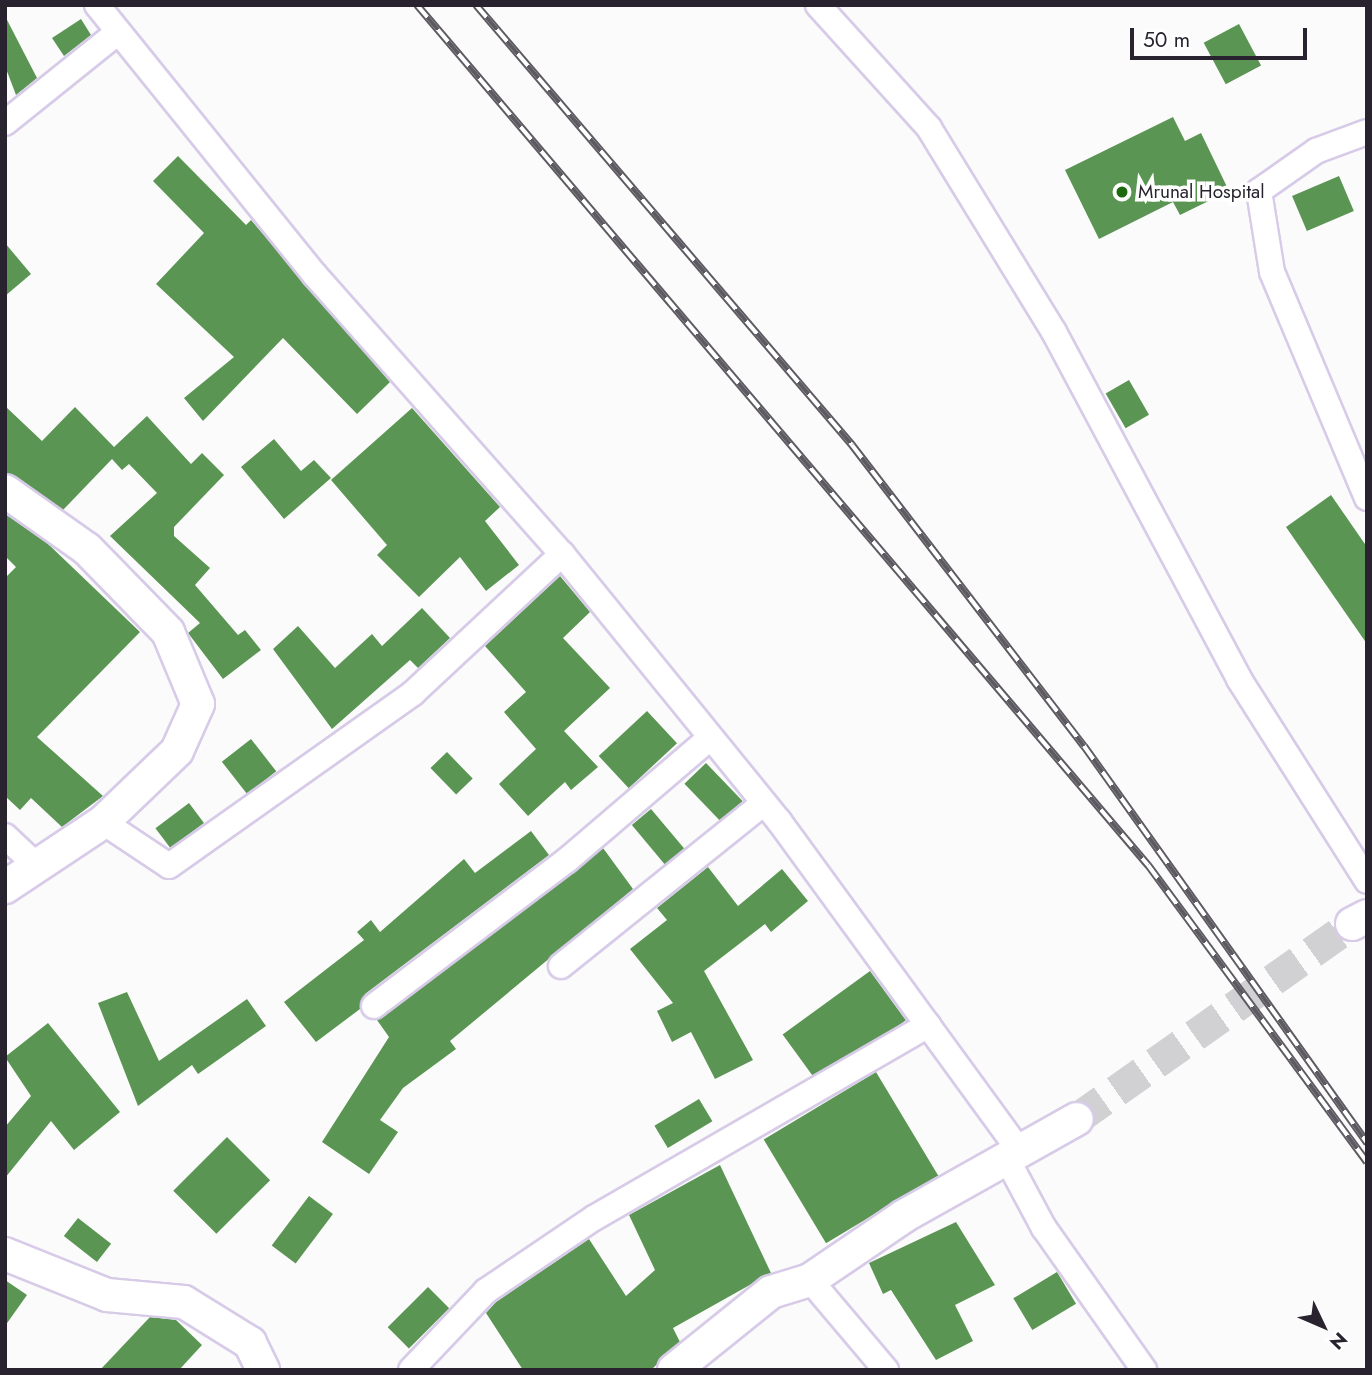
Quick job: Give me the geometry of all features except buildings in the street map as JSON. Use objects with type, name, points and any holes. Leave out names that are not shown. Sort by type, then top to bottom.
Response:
[{"type":"street","points":[[97,5],[315,275],[562,554],[764,803],[928,1025],[1014,1157],[1044,1228],[1144,1370]]},
{"type":"street","points":[[818,5],[929,128],[1054,332],[1239,679],[1367,881]]},
{"type":"street","points":[[5,123],[118,32]]},
{"type":"street","points":[[1367,132],[1316,151],[1259,191],[1272,272],[1367,498]]},
{"type":"street","points":[[5,491],[87,549],[168,632],[198,704],[177,751],[103,822],[5,887]]},
{"type":"street","points":[[103,822],[169,866],[413,693],[562,554]]},
{"type":"street","points":[[374,1006],[567,860],[710,738]]},
{"type":"street","points":[[561,966],[764,803]]},
{"type":"street","points":[[5,836],[37,866]]},
{"type":"street","points":[[411,1370],[486,1291],[594,1218],[928,1025]]},
{"type":"street","points":[[674,1370],[771,1292],[810,1280],[904,1216],[1014,1157],[1077,1119]]},
{"type":"street","points":[[5,1254],[107,1295],[184,1302],[250,1342],[263,1370]]},
{"type":"street","points":[[810,1280],[887,1370]]},
{"type":"tunnel","points":[[1077,1119],[1352,924]]},
{"type":"railway","points":[[417,5],[1148,865],[1367,1162]]},
{"type":"railway","points":[[476,5],[852,445],[1084,746],[1367,1143]]},
{"type":"place","name":"Mrunal Hospital","points":[[1122,192]]}]
